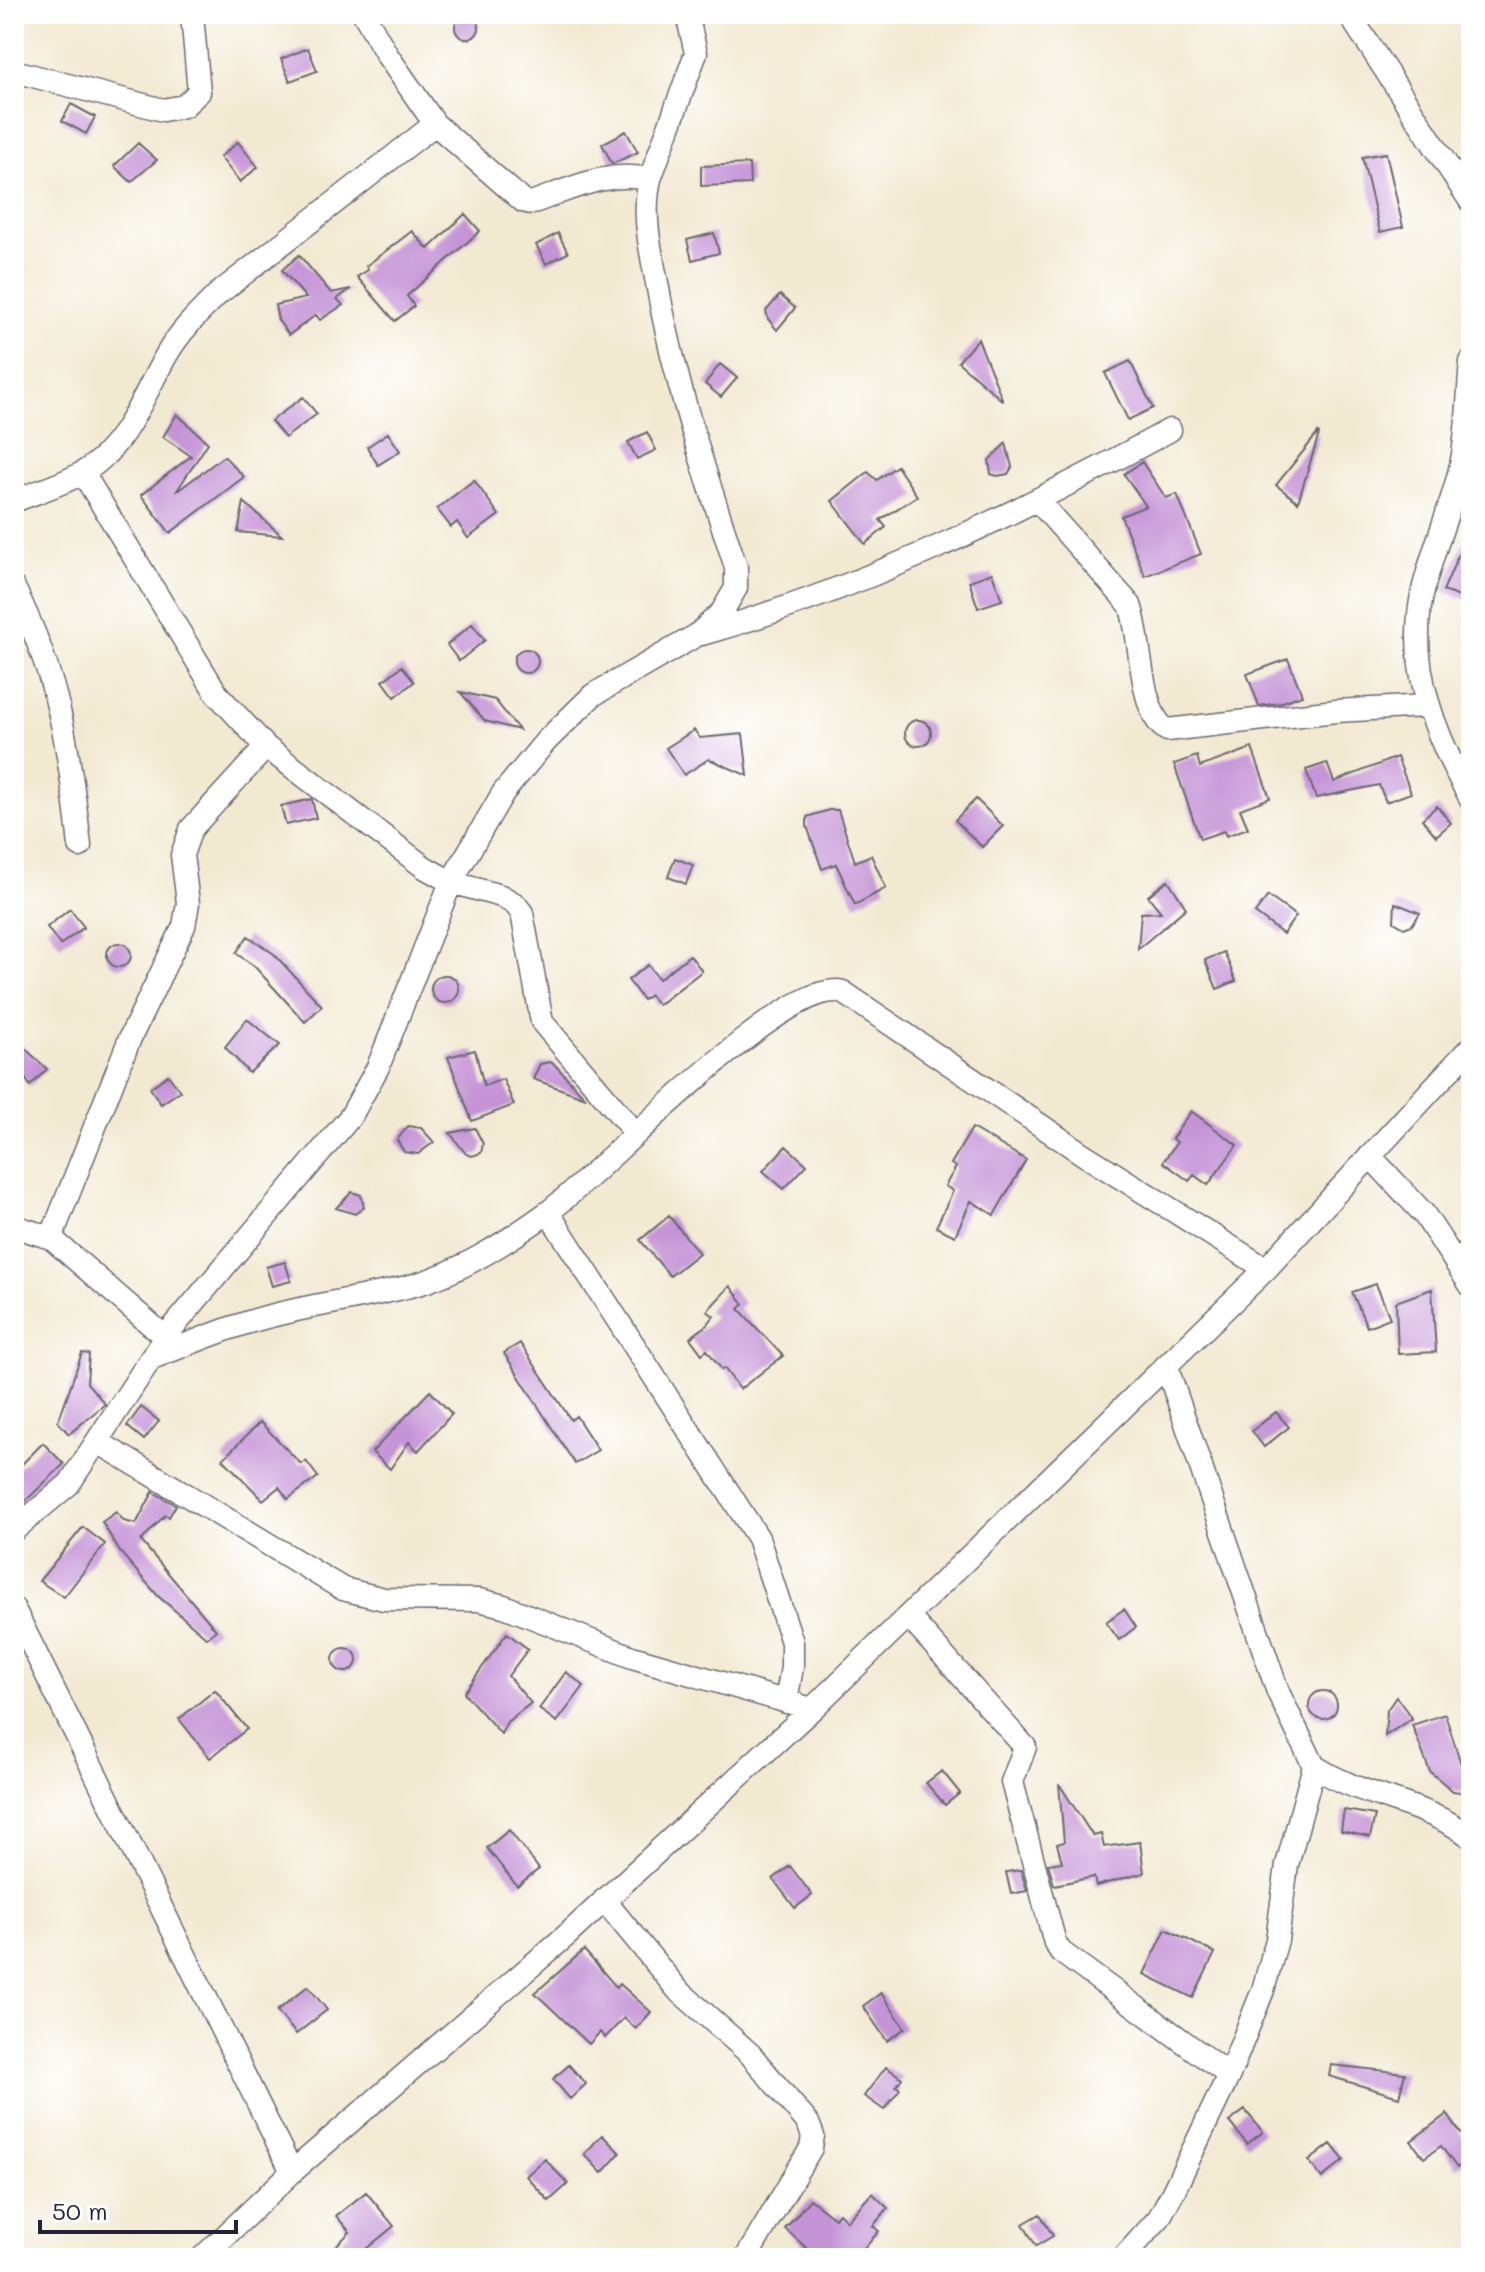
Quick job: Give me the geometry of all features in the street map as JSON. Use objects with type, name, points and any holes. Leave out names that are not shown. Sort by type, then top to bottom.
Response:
[{"type":"street","points":[[14,71],[163,110],[184,106],[199,92],[192,14]]},
{"type":"street","points":[[364,14],[387,55],[435,124],[523,201],[531,203],[608,176],[628,174],[650,179]]},
{"type":"street","points":[[14,1530],[69,1484],[165,1337],[351,1116],[378,1067],[451,882],[503,793],[546,741],[593,695],[697,635],[722,612],[736,588],[736,567],[681,396],[667,340],[647,229],[646,198],[650,179],[696,53],[687,14]]},
{"type":"street","points":[[1349,14],[1471,202]]},
{"type":"street","points":[[14,501],[83,473],[108,452],[126,430],[168,352],[190,322],[218,294],[435,124]]},
{"type":"street","points":[[1471,362],[1462,459],[1422,597],[1419,647],[1427,706],[1451,764],[1471,799]]},
{"type":"street","points":[[697,635],[780,612],[1039,502],[1170,430]]},
{"type":"street","points":[[83,473],[124,536],[199,668],[217,694],[266,747],[412,858],[451,882],[501,896],[515,904],[522,913],[542,1022],[636,1134]]},
{"type":"street","points":[[1039,502],[1130,605],[1137,622],[1151,715],[1167,730],[1336,711],[1427,706]]},
{"type":"street","points":[[14,588],[53,677],[70,759],[80,846]]},
{"type":"street","points":[[51,1238],[130,1038],[184,926],[188,903],[182,855],[191,829],[266,747]]},
{"type":"street","points":[[152,1358],[249,1322],[415,1285],[450,1272],[548,1212],[770,1018],[816,992],[830,989],[843,992],[1083,1154],[1266,1269]]},
{"type":"street","points":[[202,2258],[292,2172],[604,1900],[812,1709],[1266,1269],[1471,1047]]},
{"type":"street","points":[[1370,1156],[1424,1214],[1471,1286]]},
{"type":"street","points":[[548,1212],[758,1538],[792,1642],[792,1667],[786,1702]]},
{"type":"street","points":[[14,1226],[51,1238],[165,1337]]},
{"type":"street","points":[[1167,1368],[1278,1692],[1314,1766],[1339,1783],[1454,1824],[1471,1837]]},
{"type":"street","points":[[98,1442],[343,1589],[384,1599],[479,1600],[504,1606],[632,1657],[812,1709]]},
{"type":"street","points":[[14,1609],[292,2172]]},
{"type":"street","points":[[908,1616],[1025,1747],[1012,1782],[1055,1943],[1061,1952],[1229,2075]]},
{"type":"street","points":[[1123,2258],[1159,2218],[1229,2075],[1263,1990],[1277,1940],[1287,1865],[1314,1766]]},
{"type":"street","points":[[604,1900],[677,1989],[750,2054],[808,2123],[813,2136],[811,2148],[746,2258]]},
{"type":"building","points":[[467,15],[475,19],[479,27],[475,35],[467,39],[459,35],[455,27],[459,19]]},
{"type":"building","points":[[308,48],[317,71],[290,81],[281,59]]},
{"type":"building","points":[[71,104],[95,117],[86,134],[62,121]]},
{"type":"building","points":[[626,131],[638,152],[612,164],[602,144]]},
{"type":"building","points":[[238,142],[258,167],[240,182],[220,157]]},
{"type":"building","points":[[138,143],[157,160],[131,182],[114,166]]},
{"type":"building","points":[[1386,153],[1403,227],[1380,232],[1362,157]]},
{"type":"building","points":[[749,164],[750,184],[701,186],[701,166]]},
{"type":"building","points":[[465,214],[480,231],[407,296],[414,306],[395,321],[357,277],[368,270],[366,266],[412,231],[428,249]]},
{"type":"building","points":[[558,233],[568,253],[546,264],[536,245]]},
{"type":"building","points":[[714,233],[719,253],[692,260],[687,240]]},
{"type":"building","points":[[299,255],[331,293],[351,289],[337,299],[343,305],[320,320],[316,315],[289,335],[278,320],[275,305],[306,298],[282,270]]},
{"type":"building","points":[[780,295],[795,308],[777,330],[766,311]]},
{"type":"building","points":[[978,339],[1003,401],[958,362]]},
{"type":"building","points":[[1130,361],[1153,408],[1128,420],[1105,373]]},
{"type":"building","points":[[720,364],[737,378],[721,397],[705,384]]},
{"type":"building","points":[[303,397],[317,414],[285,438],[271,421]]},
{"type":"building","points":[[177,414],[208,443],[176,492],[224,456],[244,477],[170,533],[141,495],[191,456],[163,437]]},
{"type":"building","points":[[647,432],[656,450],[637,459],[628,442]]},
{"type":"building","points":[[388,433],[400,451],[378,465],[367,447]]},
{"type":"building","points":[[1319,434],[1298,502],[1276,485]]},
{"type":"building","points":[[1006,443],[1012,467],[1008,474],[991,474],[989,460]]},
{"type":"building","points":[[1142,462],[1166,498],[1177,494],[1201,554],[1145,576],[1121,516],[1146,506],[1124,474]]},
{"type":"building","points":[[897,466],[917,496],[880,520],[886,527],[865,544],[832,501],[868,472],[877,480]]},
{"type":"building","points":[[474,480],[499,515],[468,538],[457,522],[451,527],[437,509]]},
{"type":"building","points":[[244,502],[282,536],[238,532]]},
{"type":"building","points":[[1471,525],[1471,601],[1443,591]]},
{"type":"building","points":[[992,573],[1002,600],[978,608],[969,581]]},
{"type":"building","points":[[472,624],[485,640],[459,661],[447,645]]},
{"type":"building","points":[[526,649],[535,652],[538,661],[535,670],[526,673],[517,670],[514,661],[517,652]]},
{"type":"building","points":[[1288,659],[1302,695],[1259,706],[1247,674]]},
{"type":"building","points":[[402,666],[414,682],[395,697],[383,681]]},
{"type":"building","points":[[460,692],[495,700],[519,730],[485,721]]},
{"type":"building","points":[[918,720],[927,724],[931,733],[927,742],[918,746],[909,742],[905,733],[909,724]]},
{"type":"building","points":[[694,730],[700,738],[743,734],[748,776],[709,759],[684,775],[666,748]]},
{"type":"building","points":[[1252,748],[1270,798],[1240,809],[1248,828],[1226,836],[1224,831],[1200,839],[1174,764],[1197,756],[1200,767]]},
{"type":"building","points":[[1397,757],[1411,793],[1386,802],[1379,785],[1316,798],[1306,770],[1327,763],[1334,782]]},
{"type":"building","points":[[312,799],[316,818],[286,825],[281,806]]},
{"type":"building","points":[[976,799],[1003,826],[982,847],[955,820]]},
{"type":"building","points":[[1437,806],[1451,823],[1436,836],[1422,819]]},
{"type":"building","points":[[838,810],[855,862],[871,855],[886,888],[855,905],[836,864],[822,869],[807,826],[807,817]]},
{"type":"building","points":[[675,858],[693,865],[686,884],[668,877]]},
{"type":"building","points":[[1168,880],[1186,908],[1138,949],[1141,913],[1161,912],[1148,896]]},
{"type":"building","points":[[1268,896],[1296,916],[1283,934],[1255,913]]},
{"type":"building","points":[[1395,903],[1420,913],[1412,925],[1404,928],[1394,922]]},
{"type":"building","points":[[70,909],[84,927],[60,945],[47,927]]},
{"type":"building","points":[[248,936],[274,954],[322,1006],[305,1022],[255,967],[236,953]]},
{"type":"building","points":[[119,943],[130,950],[131,955],[124,966],[119,967],[108,960],[107,955],[114,944]]},
{"type":"building","points":[[1224,952],[1236,981],[1217,989],[1205,960]]},
{"type":"building","points":[[690,955],[702,971],[658,1005],[650,995],[643,1000],[628,980],[648,965],[659,979]]},
{"type":"building","points":[[445,975],[455,979],[459,989],[455,999],[445,1003],[435,999],[431,989],[435,979]]},
{"type":"building","points":[[247,1019],[280,1045],[249,1073],[225,1047]]},
{"type":"building","points":[[14,1038],[47,1069],[30,1086],[14,1059]]},
{"type":"building","points":[[475,1050],[484,1086],[503,1079],[514,1105],[472,1121],[448,1057]]},
{"type":"building","points":[[550,1062],[586,1098],[533,1079],[540,1064]]},
{"type":"building","points":[[168,1075],[180,1091],[161,1104],[150,1088]]},
{"type":"building","points":[[1191,1111],[1237,1145],[1208,1185],[1194,1175],[1189,1181],[1163,1162],[1177,1142],[1172,1139]]},
{"type":"building","points":[[408,1126],[421,1128],[434,1142],[418,1154],[404,1152],[397,1140]]},
{"type":"building","points":[[475,1128],[483,1144],[481,1153],[472,1156],[466,1154],[450,1133]]},
{"type":"building","points":[[972,1128],[1026,1160],[994,1215],[971,1201],[955,1236],[936,1227],[953,1191],[945,1186],[956,1167],[951,1164]]},
{"type":"building","points":[[786,1146],[807,1165],[784,1189],[763,1171]]},
{"type":"building","points":[[352,1192],[361,1195],[364,1207],[355,1214],[336,1208]]},
{"type":"building","points":[[669,1216],[699,1253],[670,1276],[640,1240]]},
{"type":"building","points":[[285,1262],[291,1281],[272,1286],[266,1267]]},
{"type":"building","points":[[1376,1284],[1390,1318],[1367,1327],[1352,1292]]},
{"type":"building","points":[[730,1286],[744,1304],[739,1309],[783,1356],[740,1389],[707,1350],[702,1354],[690,1338],[714,1316],[707,1311]]},
{"type":"building","points":[[1432,1289],[1436,1352],[1398,1354],[1396,1302]]},
{"type":"building","points":[[520,1343],[571,1420],[576,1416],[598,1450],[575,1464],[504,1353]]},
{"type":"building","points":[[82,1353],[89,1354],[87,1383],[105,1404],[69,1434],[58,1422]]},
{"type":"building","points":[[430,1391],[452,1414],[418,1451],[409,1442],[390,1469],[372,1452]]},
{"type":"building","points":[[141,1407],[159,1421],[144,1440],[127,1426]]},
{"type":"building","points":[[1276,1412],[1289,1427],[1264,1447],[1252,1431]]},
{"type":"building","points":[[260,1422],[301,1464],[306,1461],[318,1477],[288,1499],[279,1487],[263,1500],[223,1459]]},
{"type":"building","points":[[43,1443],[64,1464],[14,1512],[14,1472]]},
{"type":"building","points":[[153,1492],[176,1505],[169,1517],[165,1515],[141,1541],[216,1630],[207,1638],[158,1596],[120,1552],[102,1522],[116,1512],[124,1521],[136,1524]]},
{"type":"building","points":[[83,1527],[105,1544],[64,1597],[39,1581]]},
{"type":"building","points":[[1124,1609],[1136,1627],[1119,1640],[1106,1622]]},
{"type":"building","points":[[507,1633],[528,1649],[508,1676],[531,1703],[507,1722],[501,1734],[464,1693]]},
{"type":"building","points":[[345,1648],[353,1652],[357,1660],[353,1668],[345,1672],[337,1668],[333,1660],[337,1652]]},
{"type":"building","points":[[566,1672],[584,1686],[557,1722],[539,1709]]},
{"type":"building","points":[[215,1690],[247,1729],[210,1758],[179,1719]]},
{"type":"building","points":[[1323,1691],[1333,1695],[1337,1705],[1333,1715],[1323,1719],[1313,1715],[1309,1705],[1313,1695]]},
{"type":"building","points":[[1396,1697],[1412,1718],[1385,1736],[1387,1710]]},
{"type":"building","points":[[1445,1714],[1462,1767],[1471,1777],[1468,1789],[1460,1792],[1453,1791],[1430,1772],[1412,1725]]},
{"type":"building","points":[[942,1771],[960,1793],[945,1805],[926,1783]]},
{"type":"building","points":[[1059,1784],[1093,1836],[1101,1834],[1104,1847],[1140,1842],[1144,1873],[1096,1886],[1094,1877],[1054,1885],[1048,1864],[1062,1862],[1057,1844],[1064,1842]]},
{"type":"building","points":[[1344,1810],[1375,1815],[1370,1837],[1341,1831]]},
{"type":"building","points":[[509,1830],[539,1869],[517,1886],[487,1848]]},
{"type":"building","points":[[790,1866],[812,1895],[795,1908],[773,1879]]},
{"type":"building","points":[[1021,1870],[1027,1891],[1011,1894],[1006,1872]]},
{"type":"building","points":[[1166,1929],[1215,1953],[1193,1998],[1144,1974]]},
{"type":"building","points":[[584,1950],[617,1988],[620,1984],[651,2012],[636,2029],[624,2018],[605,2038],[600,2032],[589,2044],[535,1993]]},
{"type":"building","points":[[308,1986],[327,2010],[296,2034],[277,2011]]},
{"type":"building","points":[[881,1993],[905,2028],[887,2041],[863,2006]]},
{"type":"building","points":[[569,2065],[586,2084],[570,2099],[553,2079]]},
{"type":"building","points":[[1331,2065],[1405,2073],[1399,2097],[1329,2076]]},
{"type":"building","points":[[886,2067],[902,2078],[896,2086],[900,2089],[884,2110],[864,2096]]},
{"type":"building","points":[[1245,2110],[1263,2132],[1247,2144],[1229,2122]]},
{"type":"building","points":[[1447,2114],[1471,2147],[1471,2157],[1457,2168],[1441,2146],[1424,2158],[1411,2141]]},
{"type":"building","points":[[602,2135],[620,2153],[602,2173],[584,2154]]},
{"type":"building","points":[[1331,2144],[1344,2160],[1322,2178],[1309,2161]]},
{"type":"building","points":[[545,2159],[568,2184],[549,2201],[526,2176]]},
{"type":"building","points":[[366,2192],[394,2226],[355,2258],[324,2258],[350,2232],[336,2216]]},
{"type":"building","points":[[872,2193],[888,2208],[873,2226],[879,2231],[856,2258],[818,2258],[785,2229],[810,2199],[835,2218],[839,2213],[847,2221]]},
{"type":"building","points":[[1040,2214],[1053,2236],[1036,2246],[1023,2224]]}]
